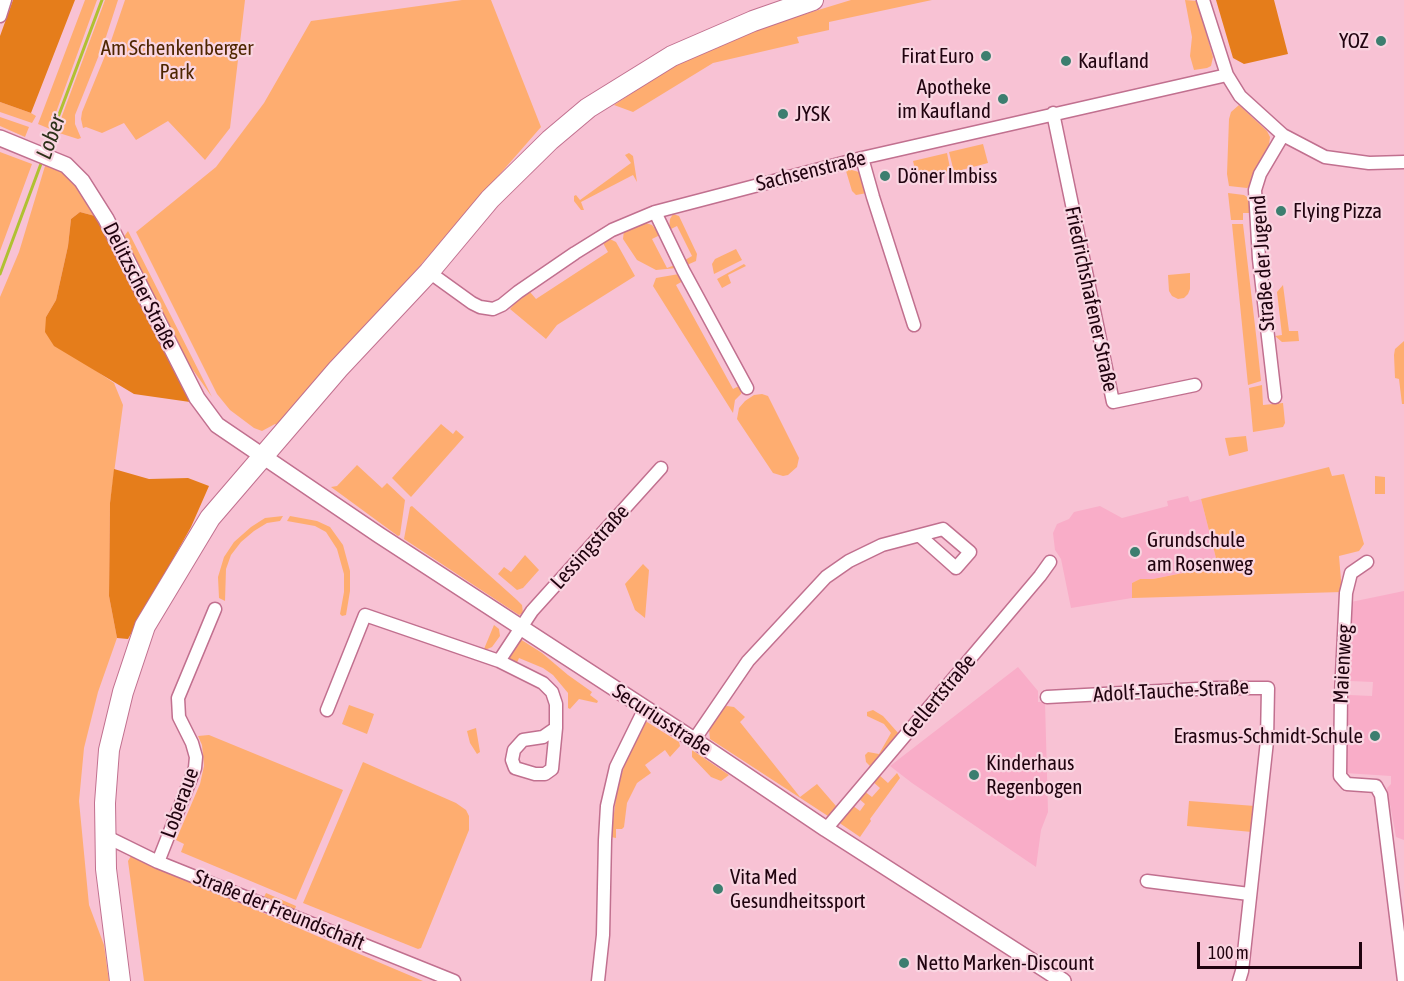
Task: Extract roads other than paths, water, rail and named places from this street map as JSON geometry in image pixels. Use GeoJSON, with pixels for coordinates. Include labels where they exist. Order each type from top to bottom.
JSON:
{"type":"FeatureCollection","features":[{"type":"Feature","properties":{"kind":"main road"},"geometry":{"type":"LineString","coordinates":[[120,981],[106,869],[105,803],[109,750],[123,692],[145,626],[210,518],[338,369],[429,272],[490,199],[550,140],[588,108],[672,56],[753,21],[813,0]]}},
{"type":"Feature","properties":{"kind":"street"},"geometry":{"type":"LineString","coordinates":[[1203,0],[1227,75],[1240,96],[1283,135],[1325,156],[1369,164],[1404,162]]}},
{"type":"Feature","properties":{"kind":"street","name":"Sachsenstraße"},"geometry":{"type":"LineString","coordinates":[[429,272],[472,303],[493,309],[612,230],[655,212],[862,158],[1227,75]]}},
{"type":"Feature","properties":{"kind":"street","name":"Friedrichshafener Straße"},"geometry":{"type":"LineString","coordinates":[[1053,113],[1113,402],[1195,385]]}},
{"type":"Feature","properties":{"kind":"street","name":"Straße der Jugend"},"geometry":{"type":"LineString","coordinates":[[1275,397],[1259,259],[1255,190],[1260,174],[1283,135]]}},
{"type":"Feature","properties":{"kind":"street","name":"Delitzscher Straße"},"geometry":{"type":"LineString","coordinates":[[0,138],[57,161],[73,171],[98,205],[197,398],[217,425],[262,457]]}},
{"type":"Feature","properties":{"kind":"street"},"geometry":{"type":"LineString","coordinates":[[862,158],[914,325]]}},
{"type":"Feature","properties":{"kind":"street"},"geometry":{"type":"LineString","coordinates":[[655,212],[683,270],[747,388]]}},
{"type":"Feature","properties":{"kind":"street","name":"Securiusstraße"},"geometry":{"type":"LineString","coordinates":[[262,457],[826,829],[1063,981]]}},
{"type":"Feature","properties":{"kind":"street","name":"Lessingstraße"},"geometry":{"type":"LineString","coordinates":[[498,662],[532,611],[661,468]]}},
{"type":"Feature","properties":{"kind":"street"},"geometry":{"type":"LineString","coordinates":[[694,740],[748,661],[826,577],[849,561],[882,545],[920,536]]}},
{"type":"Feature","properties":{"kind":"street","name":"Gellertstraße"},"geometry":{"type":"LineString","coordinates":[[826,829],[1050,562]]}},
{"type":"Feature","properties":{"kind":"street","name":"Maienweg"},"geometry":{"type":"LineString","coordinates":[[1367,562],[1351,573],[1346,593],[1340,776],[1347,784],[1376,786],[1381,795],[1404,981]]}},
{"type":"Feature","properties":{"kind":"street","name":"Loberaue"},"geometry":{"type":"LineString","coordinates":[[158,862],[195,768],[196,757],[179,717],[178,698],[215,609]]}},
{"type":"Feature","properties":{"kind":"street"},"geometry":{"type":"LineString","coordinates":[[327,710],[365,615],[498,662],[543,683],[552,692],[556,704],[556,728]]}},
{"type":"Feature","properties":{"kind":"street","name":"Adolf-Tauche-Straße"},"geometry":{"type":"LineString","coordinates":[[1047,697],[1218,688],[1268,688],[1267,741],[1242,971],[1239,981]]}},
{"type":"Feature","properties":{"kind":"street"},"geometry":{"type":"LineString","coordinates":[[598,981],[603,935],[604,840],[607,806],[616,767],[645,708]]}},
{"type":"Feature","properties":{"kind":"street","name":"Straße der Freundschaft"},"geometry":{"type":"LineString","coordinates":[[105,837],[158,862],[454,981]]}},
{"type":"Feature","properties":{"kind":"street"},"geometry":{"type":"LineString","coordinates":[[1147,881],[1249,894]]}},
{"type":"Feature","properties":{"kind":"waterway","name":"Lober"},"geometry":{"type":"LineString","coordinates":[[45,152],[102,0]]}},
{"type":"Feature","properties":{"kind":"waterway","name":"Lober"},"geometry":{"type":"LineString","coordinates":[[0,274],[42,161]]}},
{"type":"Feature","properties":{"kind":"place","name":"YOZ"},"geometry":{"type":"Point","coordinates":[1381,41]}},
{"type":"Feature","properties":{"kind":"place","name":"Firat Euro"},"geometry":{"type":"Point","coordinates":[986,56]}},
{"type":"Feature","properties":{"kind":"place","name":"Kaufland"},"geometry":{"type":"Point","coordinates":[1066,61]}},
{"type":"Feature","properties":{"kind":"place","name":"Apotheke im Kaufland"},"geometry":{"type":"Point","coordinates":[1003,99]}},
{"type":"Feature","properties":{"kind":"place","name":"JYSK"},"geometry":{"type":"Point","coordinates":[783,114]}},
{"type":"Feature","properties":{"kind":"place","name":"Döner Imbiss"},"geometry":{"type":"Point","coordinates":[885,176]}},
{"type":"Feature","properties":{"kind":"place","name":"Flying Pizza"},"geometry":{"type":"Point","coordinates":[1281,211]}},
{"type":"Feature","properties":{"kind":"place","name":"Grundschule am Rosenweg"},"geometry":{"type":"Point","coordinates":[1135,552]}},
{"type":"Feature","properties":{"kind":"place","name":"Erasmus-Schmidt-Schule"},"geometry":{"type":"Point","coordinates":[1375,736]}},
{"type":"Feature","properties":{"kind":"place","name":"Kinderhaus Regenbogen"},"geometry":{"type":"Point","coordinates":[974,775]}},
{"type":"Feature","properties":{"kind":"place","name":"Vita Med Gesundheitssport"},"geometry":{"type":"Point","coordinates":[718,889]}},
{"type":"Feature","properties":{"kind":"place","name":"Netto Marken-Discount"},"geometry":{"type":"Point","coordinates":[904,963]}},
{"type":"Feature","properties":{"kind":"park label","name":"Am Schenkenberger Park"},"geometry":{"type":"Point","coordinates":[177,60]}}]}
